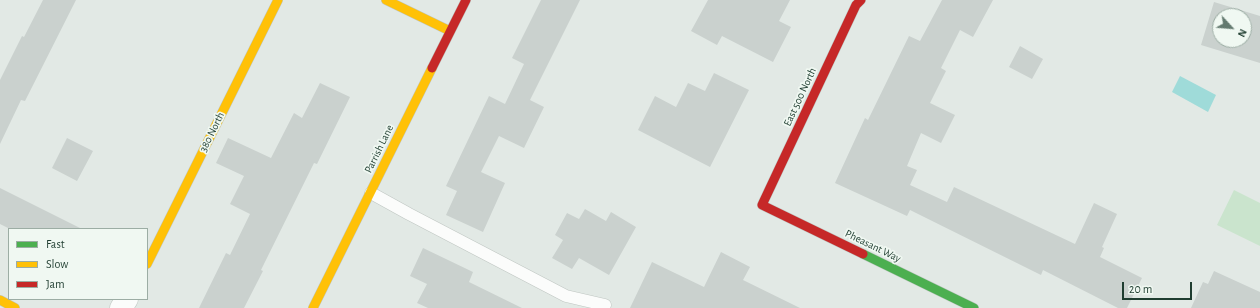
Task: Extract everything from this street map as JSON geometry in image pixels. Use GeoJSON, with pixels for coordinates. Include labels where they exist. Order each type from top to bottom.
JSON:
{"type":"FeatureCollection","features":[{"type":"Feature","properties":{"kind":"street","name":"380 North"},"geometry":{"type":"LineString","coordinates":[[148,262],[278,0]]}},
{"type":"Feature","properties":{"kind":"street"},"geometry":{"type":"LineString","coordinates":[[386,0],[450,31]]}},
{"type":"Feature","properties":{"kind":"street","name":"Parrish Lane"},"geometry":{"type":"LineString","coordinates":[[314,308],[466,0]]}},
{"type":"Feature","properties":{"kind":"street","name":"East 500 North"},"geometry":{"type":"LineString","coordinates":[[762,205],[856,6],[861,0]]}},
{"type":"Feature","properties":{"kind":"street","name":"Pheasant Way"},"geometry":{"type":"LineString","coordinates":[[762,205],[974,308]]}},
{"type":"Feature","properties":{"kind":"street"},"geometry":{"type":"LineString","coordinates":[[0,300],[15,308]]}},
{"type":"Feature","properties":{"kind":"lane"},"geometry":{"type":"LineString","coordinates":[[371,193],[566,296],[605,305]]}},
{"type":"Feature","properties":{"kind":"green space"},"geometry":{"type":"Polygon","coordinates":[[[1234,190],[1260,203],[1260,246],[1217,225],[1234,190]]]}},
{"type":"Feature","properties":{"kind":"water"},"geometry":{"type":"Polygon","coordinates":[[[1180,76],[1216,95],[1208,112],[1172,92],[1180,76]]]}},
{"type":"Feature","properties":{"kind":"building"},"geometry":{"type":"Polygon","coordinates":[[[43,0],[76,0],[25,101],[21,100],[0,144],[0,80],[22,36],[24,37],[43,0]]]}},
{"type":"Feature","properties":{"kind":"building"},"geometry":{"type":"Polygon","coordinates":[[[541,0],[580,0],[530,100],[544,107],[524,148],[499,136],[481,172],[505,183],[483,232],[446,215],[457,191],[446,186],[489,96],[505,104],[524,64],[512,58],[541,0]]]}},
{"type":"Feature","properties":{"kind":"building"},"geometry":{"type":"Polygon","coordinates":[[[708,0],[790,0],[779,21],[791,27],[773,62],[722,36],[717,45],[691,31],[708,0]]]}},
{"type":"Feature","properties":{"kind":"building"},"geometry":{"type":"Polygon","coordinates":[[[942,0],[993,0],[973,37],[960,30],[941,68],[946,71],[930,103],[955,115],[941,143],[921,133],[907,166],[917,170],[910,185],[947,202],[954,187],[1075,244],[1094,203],[1117,214],[1102,247],[1104,248],[1100,257],[1142,278],[1127,308],[1118,308],[1043,270],[1041,275],[910,210],[907,216],[835,183],[865,118],[868,120],[909,36],[920,41],[942,0]]]}},
{"type":"Feature","properties":{"kind":"building"},"geometry":{"type":"Polygon","coordinates":[[[1214,2],[1234,8],[1212,8],[1214,2]]]}},
{"type":"Feature","properties":{"kind":"building"},"geometry":{"type":"Polygon","coordinates":[[[1212,9],[1212,48],[1252,48],[1252,14],[1260,16],[1260,63],[1201,45],[1212,9]]]}},
{"type":"Feature","properties":{"kind":"building"},"geometry":{"type":"Polygon","coordinates":[[[1020,46],[1043,59],[1032,79],[1009,67],[1020,46]]]}},
{"type":"Feature","properties":{"kind":"building"},"geometry":{"type":"Polygon","coordinates":[[[714,73],[749,90],[710,167],[638,130],[655,96],[676,107],[688,83],[705,91],[714,73]]]}},
{"type":"Feature","properties":{"kind":"building"},"geometry":{"type":"Polygon","coordinates":[[[320,83],[350,97],[317,164],[314,163],[261,270],[263,271],[244,308],[199,308],[226,253],[230,255],[250,214],[230,204],[244,176],[216,163],[228,138],[271,158],[294,113],[302,118],[320,83]]]}},
{"type":"Feature","properties":{"kind":"building"},"geometry":{"type":"Polygon","coordinates":[[[67,138],[93,151],[77,181],[52,168],[67,138]]]}},
{"type":"Feature","properties":{"kind":"building"},"geometry":{"type":"Polygon","coordinates":[[[0,188],[80,228],[8,228],[0,224],[0,188]]]}},
{"type":"Feature","properties":{"kind":"building"},"geometry":{"type":"Polygon","coordinates":[[[585,209],[606,221],[611,212],[636,227],[609,275],[579,258],[572,269],[552,258],[563,240],[555,235],[567,213],[579,219],[585,209]]]}},
{"type":"Feature","properties":{"kind":"building"},"geometry":{"type":"Polygon","coordinates":[[[423,248],[473,272],[469,282],[522,308],[428,308],[417,303],[427,284],[410,276],[423,248]]]}},
{"type":"Feature","properties":{"kind":"building"},"geometry":{"type":"Polygon","coordinates":[[[721,252],[750,267],[743,280],[800,308],[630,308],[652,262],[704,287],[721,252]]]}},
{"type":"Feature","properties":{"kind":"building"},"geometry":{"type":"Polygon","coordinates":[[[1214,271],[1260,292],[1260,308],[1191,308],[1203,282],[1208,284],[1214,271]]]}},
{"type":"Feature","properties":{"kind":"traffic: fast"},"geometry":{"type":"LineString","coordinates":[[863,254],[974,308]]}},
{"type":"Feature","properties":{"kind":"traffic: slow"},"geometry":{"type":"LineString","coordinates":[[148,262],[278,0]]}},
{"type":"Feature","properties":{"kind":"traffic: slow"},"geometry":{"type":"LineString","coordinates":[[386,0],[450,31]]}},
{"type":"Feature","properties":{"kind":"traffic: slow"},"geometry":{"type":"LineString","coordinates":[[313,308],[432,68]]}},
{"type":"Feature","properties":{"kind":"traffic: slow"},"geometry":{"type":"LineString","coordinates":[[0,300],[15,308]]}},
{"type":"Feature","properties":{"kind":"traffic: jam"},"geometry":{"type":"LineString","coordinates":[[432,68],[466,0]]}},
{"type":"Feature","properties":{"kind":"traffic: jam"},"geometry":{"type":"LineString","coordinates":[[861,0],[856,5],[762,205],[863,254]]}}]}
